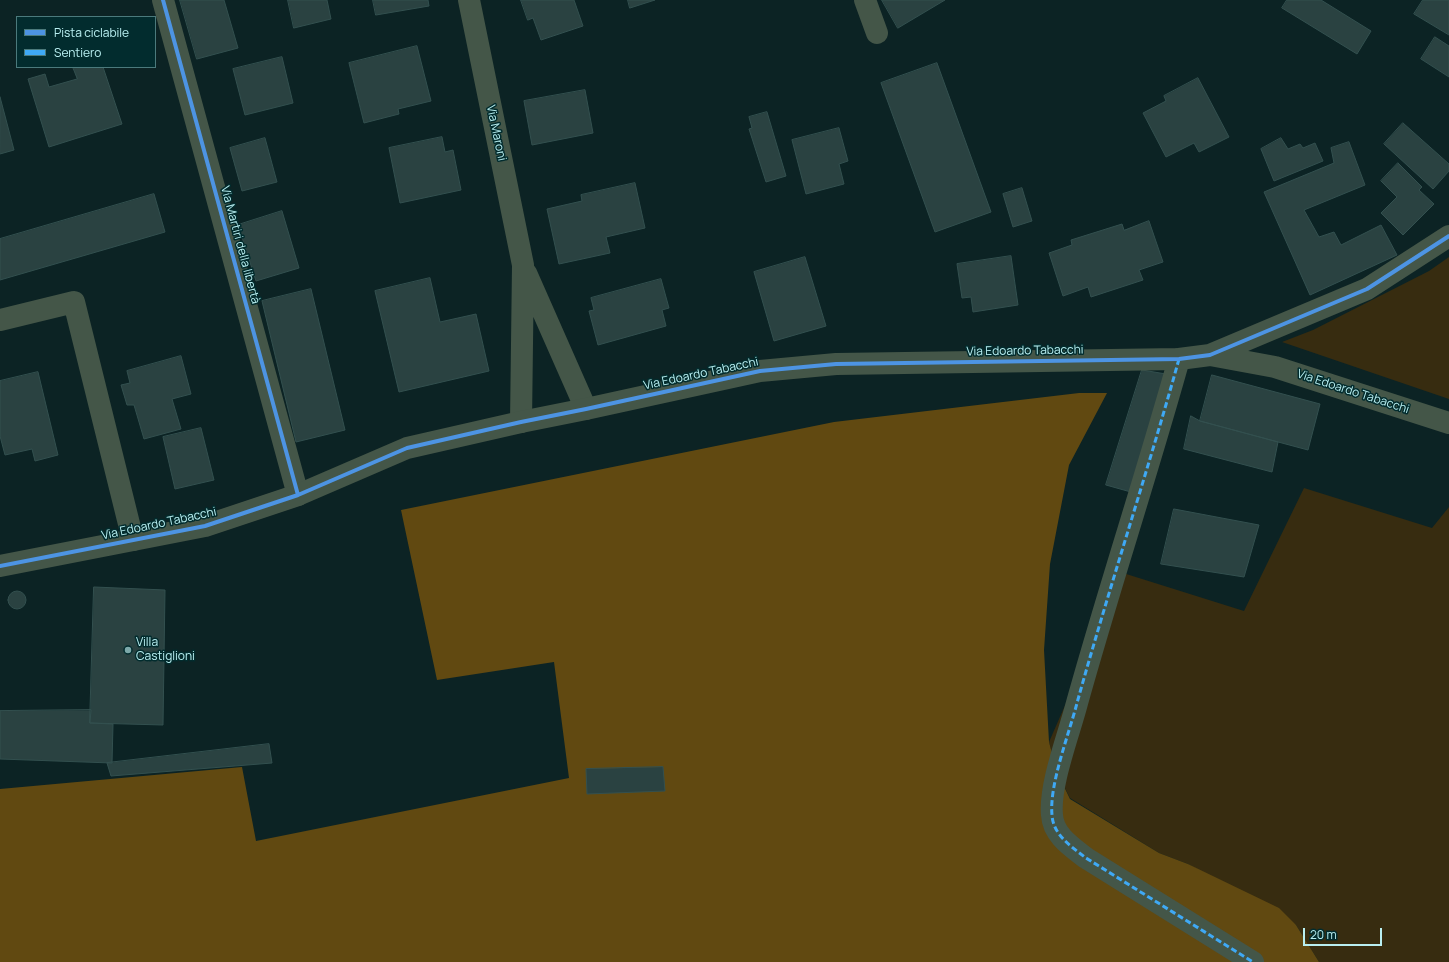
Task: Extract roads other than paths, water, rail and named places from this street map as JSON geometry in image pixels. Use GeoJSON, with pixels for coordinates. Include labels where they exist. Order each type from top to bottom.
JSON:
{"type":"FeatureCollection","features":[{"type":"Feature","properties":{"kind":"street","name":"Via Martiri della libertà"},"geometry":{"type":"LineString","coordinates":[[163,0],[298,495]]}},
{"type":"Feature","properties":{"kind":"street","name":"Via Maroni"},"geometry":{"type":"LineString","coordinates":[[468,0],[523,266],[586,409]]}},
{"type":"Feature","properties":{"kind":"street"},"geometry":{"type":"LineString","coordinates":[[865,0],[877,32]]}},
{"type":"Feature","properties":{"kind":"street","name":"Via Edoardo Tabacchi"},"geometry":{"type":"LineString","coordinates":[[0,566],[205,526],[298,495],[407,448],[760,371],[828,365],[1179,359],[1210,355],[1367,289],[1449,236]]}},
{"type":"Feature","properties":{"kind":"street","name":"Via Maroni"},"geometry":{"type":"LineString","coordinates":[[521,422],[523,266]]}},
{"type":"Feature","properties":{"kind":"street"},"geometry":{"type":"LineString","coordinates":[[0,320],[74,302],[133,540]]}},
{"type":"Feature","properties":{"kind":"street","name":"Via Edoardo Tabacchi"},"geometry":{"type":"LineString","coordinates":[[1210,355],[1275,367],[1449,423]]}},
{"type":"Feature","properties":{"kind":"street"},"geometry":{"type":"LineString","coordinates":[[1179,359],[1051,797],[1052,817],[1057,831],[1066,843],[1086,858],[1252,962]]}},
{"type":"Feature","properties":{"kind":"place","name":"Villa Castiglioni"},"geometry":{"type":"Point","coordinates":[128,650]}}]}
